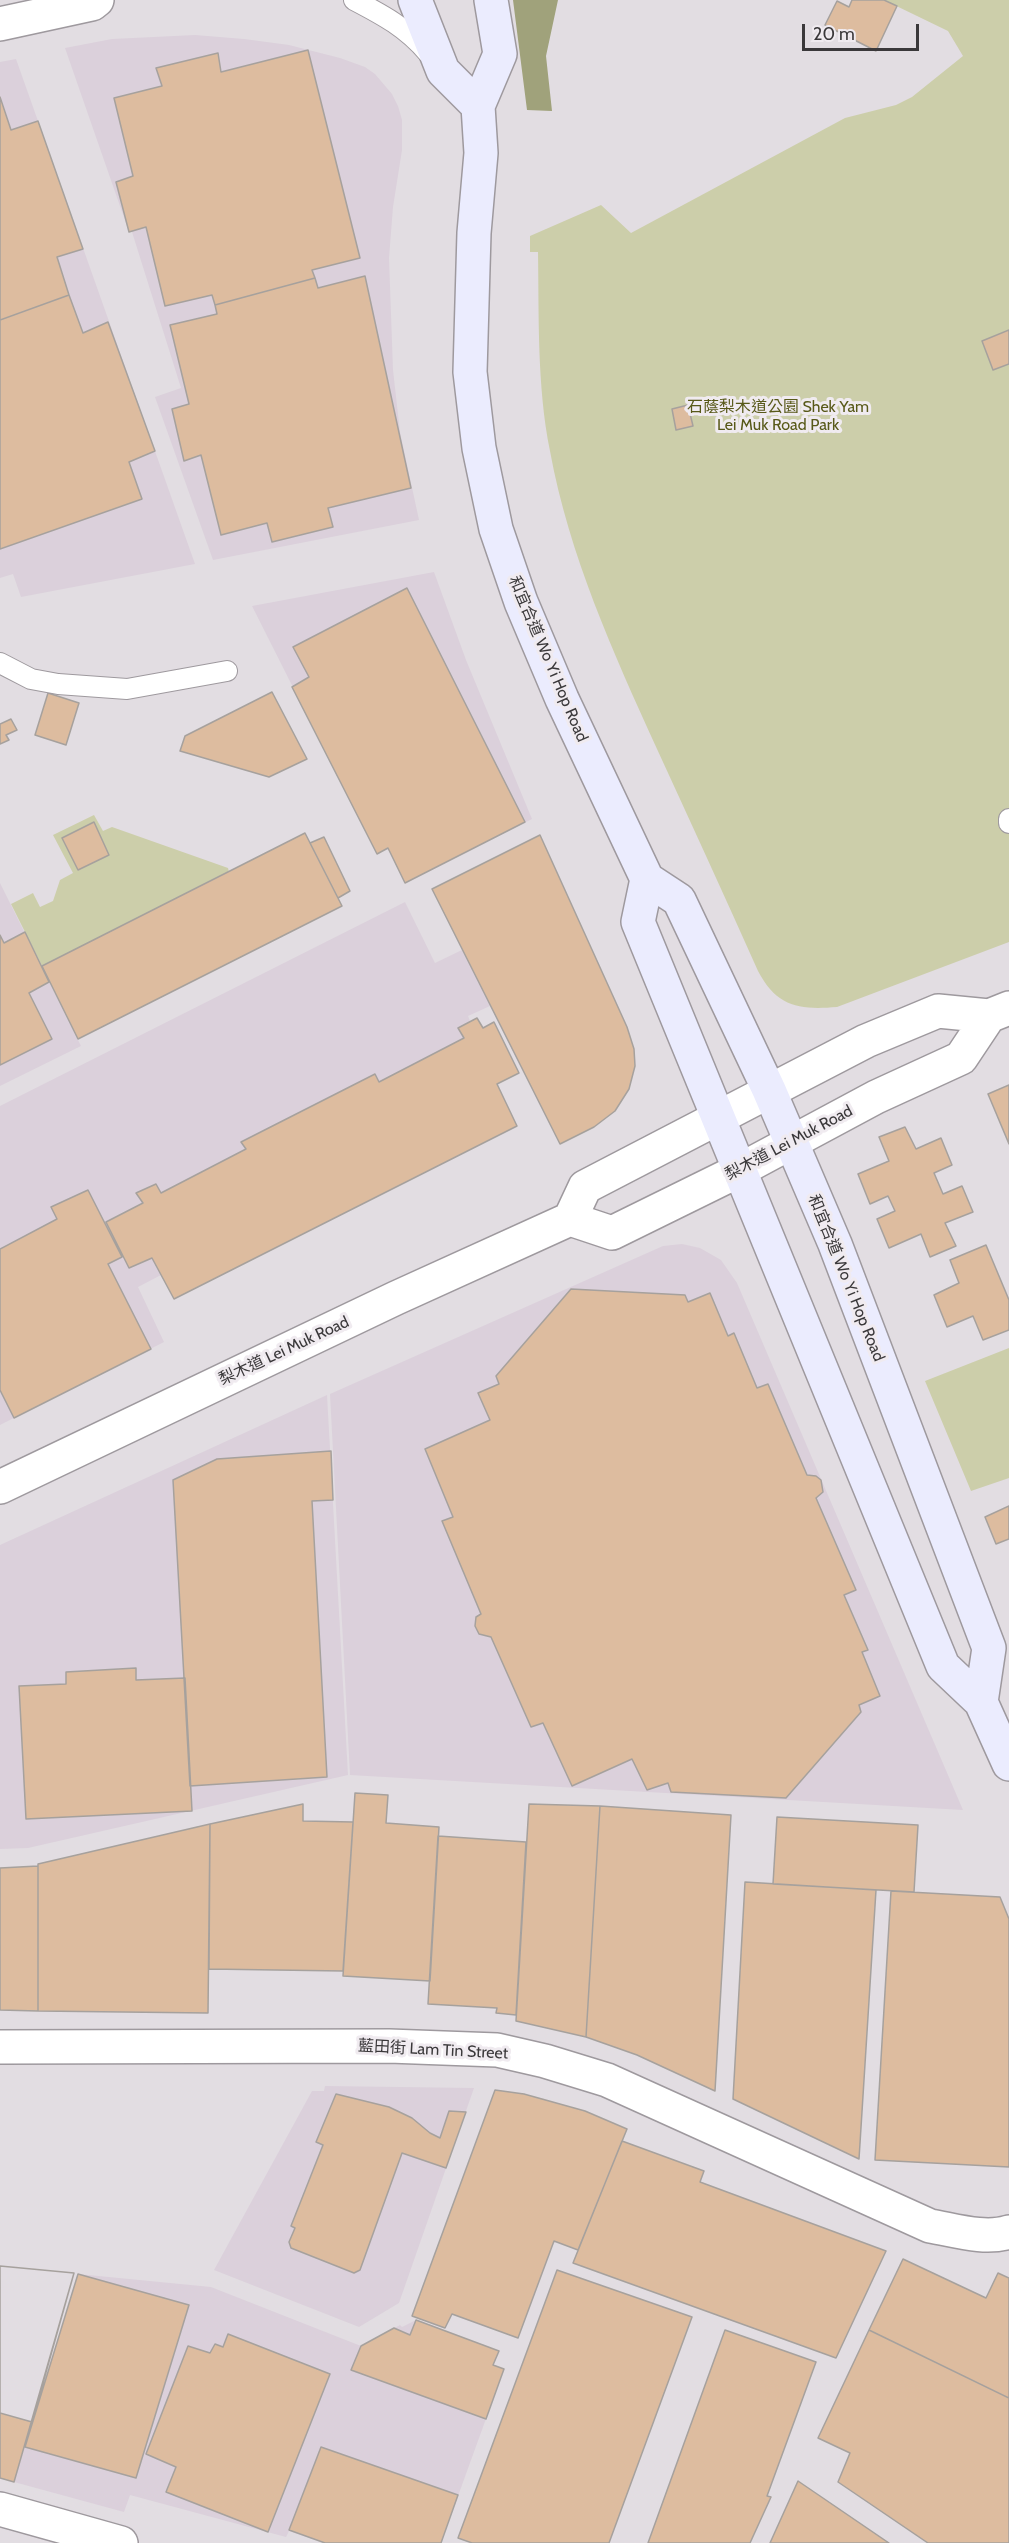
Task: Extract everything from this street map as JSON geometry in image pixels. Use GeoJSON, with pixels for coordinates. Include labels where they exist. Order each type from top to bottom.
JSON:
{"type":"FeatureCollection","features":[{"type":"Feature","properties":{"kind":"main road"},"geometry":{"type":"LineString","coordinates":[[415,0],[443,71],[477,106]]}},
{"type":"Feature","properties":{"kind":"main road","name":"和宜合道 Wo Yi Hop Road"},"geometry":{"type":"LineString","coordinates":[[491,0],[500,54],[477,106],[481,153],[474,233],[470,372],[479,448],[496,529],[520,602],[562,699],[647,879],[679,900],[769,1090],[835,1244],[989,1648],[981,1702]]}},
{"type":"Feature","properties":{"kind":"main road"},"geometry":{"type":"LineString","coordinates":[[647,879],[638,922],[738,1171],[943,1665],[981,1702],[1009,1764]]}},
{"type":"Feature","properties":{"kind":"street"},"geometry":{"type":"LineString","coordinates":[[0,24],[92,4],[97,0]]}},
{"type":"Feature","properties":{"kind":"street","name":"梨木道 Lei Muk Road"},"geometry":{"type":"LineString","coordinates":[[0,1487],[396,1298],[570,1219],[585,1187],[866,1041],[938,1011],[999,1012]]}},
{"type":"Feature","properties":{"kind":"street","name":"梨木道 Lei Muk Road"},"geometry":{"type":"LineString","coordinates":[[570,1219],[612,1233],[738,1171],[876,1097],[962,1058],[999,1012]]}},
{"type":"Feature","properties":{"kind":"street","name":"藍田街 Lam Tin Street"},"geometry":{"type":"LineString","coordinates":[[0,2047],[389,2046],[497,2050],[545,2061],[607,2080],[930,2226],[968,2233],[1002,2235],[1009,2232]]}},
{"type":"Feature","properties":{"kind":"street"},"geometry":{"type":"LineString","coordinates":[[0,2509],[121,2543]]}},
{"type":"Feature","properties":{"kind":"lane"},"geometry":{"type":"LineString","coordinates":[[354,0],[392,19],[416,39],[443,71]]}},
{"type":"Feature","properties":{"kind":"lane"},"geometry":{"type":"LineString","coordinates":[[0,663],[31,679],[58,684],[128,689],[227,671]]}},
{"type":"Feature","properties":{"kind":"shaded area"},"geometry":{"type":"Polygon","coordinates":[[[195,35],[289,45],[340,58],[365,67],[375,74],[392,94],[398,106],[402,120],[402,150],[393,207],[389,258],[393,370],[400,432],[419,520],[213,560],[155,397],[181,388],[132,232],[129,232],[65,48],[112,39],[195,35]]]}},
{"type":"Feature","properties":{"kind":"shaded area"},"geometry":{"type":"Polygon","coordinates":[[[16,59],[195,564],[21,597],[13,574],[0,578],[0,62],[16,59]]]}},
{"type":"Feature","properties":{"kind":"shaded area"},"geometry":{"type":"Polygon","coordinates":[[[434,572],[466,660],[532,819],[405,883],[388,849],[377,854],[252,606],[434,572]]]}},
{"type":"Feature","properties":{"kind":"shaded area"},"geometry":{"type":"Polygon","coordinates":[[[540,835],[635,1066],[629,1089],[615,1111],[594,1127],[560,1144],[490,1006],[468,1016],[470,1021],[477,1018],[483,1028],[494,1022],[519,1073],[497,1084],[517,1126],[174,1299],[161,1275],[138,1287],[164,1342],[0,1425],[0,1106],[405,902],[435,963],[462,950],[432,889],[540,835]]]}},
{"type":"Feature","properties":{"kind":"shaded area"},"geometry":{"type":"Polygon","coordinates":[[[0,883],[81,1046],[0,1086],[0,883]]]}},
{"type":"Feature","properties":{"kind":"shaded area"},"geometry":{"type":"Polygon","coordinates":[[[682,1244],[700,1248],[721,1260],[737,1283],[963,1810],[350,1775],[330,1394],[663,1246],[682,1244]]]}},
{"type":"Feature","properties":{"kind":"shaded area"},"geometry":{"type":"Polygon","coordinates":[[[327,1395],[348,1775],[28,1848],[0,1849],[0,1545],[327,1395]]]}},
{"type":"Feature","properties":{"kind":"shaded area"},"geometry":{"type":"Polygon","coordinates":[[[325,2086],[474,2088],[399,2303],[359,2327],[214,2270],[312,2091],[324,2091],[325,2086]]]}},
{"type":"Feature","properties":{"kind":"shaded area"},"geometry":{"type":"Polygon","coordinates":[[[78,2274],[211,2287],[361,2346],[400,2325],[402,2327],[416,2320],[499,2351],[493,2365],[504,2369],[441,2543],[325,2543],[289,2531],[286,2537],[130,2495],[124,2512],[14,2482],[78,2274]]]}},
{"type":"Feature","properties":{"kind":"green space"},"geometry":{"type":"Polygon","coordinates":[[[513,0],[558,0],[546,56],[552,111],[527,110],[513,0]]]}},
{"type":"Feature","properties":{"kind":"green space","name":"石蔭梨木道公園 Shek Yam Lei Muk Road Park"},"geometry":{"type":"Polygon","coordinates":[[[884,0],[1009,0],[1009,942],[837,1007],[811,1008],[790,1004],[781,999],[765,983],[758,971],[641,713],[594,603],[558,490],[550,451],[541,377],[538,252],[530,252],[530,236],[601,205],[631,233],[845,118],[896,105],[912,97],[963,56],[948,31],[884,0]]]}},
{"type":"Feature","properties":{"kind":"green space"},"geometry":{"type":"Polygon","coordinates":[[[94,815],[103,831],[112,827],[228,868],[229,872],[42,966],[11,904],[33,893],[40,907],[53,901],[60,880],[73,873],[53,835],[94,815]]]}},
{"type":"Feature","properties":{"kind":"green space"},"geometry":{"type":"Polygon","coordinates":[[[1009,1348],[1009,1478],[971,1491],[925,1381],[1009,1348]]]}},
{"type":"Feature","properties":{"kind":"building"},"geometry":{"type":"Polygon","coordinates":[[[852,0],[884,0],[897,6],[876,51],[825,25],[837,1],[849,7],[852,0]]]}},
{"type":"Feature","properties":{"kind":"building"},"geometry":{"type":"Polygon","coordinates":[[[308,50],[360,258],[312,270],[315,278],[215,305],[212,295],[165,306],[146,227],[129,232],[116,182],[133,176],[114,98],[162,86],[156,68],[218,53],[221,72],[308,50]]]}},
{"type":"Feature","properties":{"kind":"building"},"geometry":{"type":"Polygon","coordinates":[[[0,97],[11,130],[38,121],[83,249],[57,257],[69,295],[0,320],[0,97]]]}},
{"type":"Feature","properties":{"kind":"building"},"geometry":{"type":"Polygon","coordinates":[[[365,276],[411,488],[328,508],[333,527],[272,542],[267,523],[221,535],[201,455],[184,461],[172,409],[189,404],[170,325],[217,314],[215,305],[315,278],[318,288],[365,276]]]}},
{"type":"Feature","properties":{"kind":"building"},"geometry":{"type":"Polygon","coordinates":[[[69,295],[83,333],[108,322],[155,451],[129,462],[142,499],[0,549],[0,320],[69,295]]]}},
{"type":"Feature","properties":{"kind":"building"},"geometry":{"type":"Polygon","coordinates":[[[1009,330],[1009,364],[993,370],[982,341],[1009,330]]]}},
{"type":"Feature","properties":{"kind":"building"},"geometry":{"type":"Polygon","coordinates":[[[688,405],[693,426],[676,430],[672,409],[688,405]]]}},
{"type":"Feature","properties":{"kind":"building"},"geometry":{"type":"Polygon","coordinates":[[[407,588],[525,822],[405,883],[388,848],[377,854],[292,687],[309,677],[293,647],[407,588]]]}},
{"type":"Feature","properties":{"kind":"building"},"geometry":{"type":"Polygon","coordinates":[[[272,692],[307,759],[269,777],[180,751],[185,736],[272,692]]]}},
{"type":"Feature","properties":{"kind":"building"},"geometry":{"type":"Polygon","coordinates":[[[48,693],[79,703],[66,745],[35,735],[48,693]]]}},
{"type":"Feature","properties":{"kind":"building"},"geometry":{"type":"Polygon","coordinates":[[[11,719],[17,730],[6,735],[9,740],[0,744],[0,724],[11,719]]]}},
{"type":"Feature","properties":{"kind":"building"},"geometry":{"type":"Polygon","coordinates":[[[94,822],[109,855],[78,870],[62,838],[94,822]]]}},
{"type":"Feature","properties":{"kind":"building"},"geometry":{"type":"Polygon","coordinates":[[[305,833],[342,906],[78,1039],[42,966],[305,833]]]}},
{"type":"Feature","properties":{"kind":"building"},"geometry":{"type":"Polygon","coordinates":[[[540,835],[627,1027],[634,1049],[635,1066],[629,1089],[615,1111],[594,1127],[560,1144],[432,889],[540,835]]]}},
{"type":"Feature","properties":{"kind":"building"},"geometry":{"type":"Polygon","coordinates":[[[324,837],[350,891],[338,898],[310,843],[324,837]]]}},
{"type":"Feature","properties":{"kind":"building"},"geometry":{"type":"Polygon","coordinates":[[[25,932],[49,982],[29,993],[52,1039],[0,1065],[0,935],[4,943],[25,932]]]}},
{"type":"Feature","properties":{"kind":"building"},"geometry":{"type":"Polygon","coordinates":[[[477,1018],[483,1028],[494,1022],[519,1073],[497,1084],[517,1126],[174,1299],[152,1258],[129,1268],[106,1222],[143,1203],[136,1193],[156,1184],[161,1193],[246,1149],[241,1142],[375,1074],[379,1082],[464,1038],[458,1028],[477,1018]]]}},
{"type":"Feature","properties":{"kind":"building"},"geometry":{"type":"Polygon","coordinates":[[[1009,1085],[1009,1144],[988,1094],[1009,1085]]]}},
{"type":"Feature","properties":{"kind":"building"},"geometry":{"type":"Polygon","coordinates":[[[905,1127],[916,1149],[941,1138],[952,1165],[934,1173],[943,1194],[962,1186],[973,1212],[945,1223],[956,1246],[930,1257],[921,1234],[889,1248],[877,1219],[895,1211],[888,1196],[870,1204],[858,1174],[889,1161],[879,1137],[905,1127]]]}},
{"type":"Feature","properties":{"kind":"building"},"geometry":{"type":"Polygon","coordinates":[[[88,1190],[122,1257],[108,1264],[151,1349],[14,1418],[0,1390],[0,1249],[57,1219],[51,1207],[88,1190]]]}},
{"type":"Feature","properties":{"kind":"building"},"geometry":{"type":"Polygon","coordinates":[[[986,1245],[1009,1300],[1009,1330],[983,1340],[973,1316],[947,1327],[934,1295],[959,1283],[950,1260],[986,1245]]]}},
{"type":"Feature","properties":{"kind":"building"},"geometry":{"type":"Polygon","coordinates":[[[571,1289],[685,1295],[688,1302],[710,1293],[728,1336],[734,1333],[757,1388],[768,1384],[807,1475],[816,1476],[821,1480],[823,1492],[816,1498],[856,1590],[844,1595],[868,1650],[862,1652],[880,1696],[859,1705],[861,1712],[786,1798],[671,1792],[668,1783],[647,1790],[632,1759],[572,1786],[543,1723],[531,1727],[491,1637],[479,1634],[475,1626],[476,1617],[481,1614],[442,1521],[453,1517],[425,1449],[490,1420],[478,1393],[499,1384],[496,1376],[571,1289]]]}},
{"type":"Feature","properties":{"kind":"building"},"geometry":{"type":"Polygon","coordinates":[[[331,1451],[333,1500],[312,1501],[327,1777],[190,1786],[173,1480],[217,1459],[331,1451]]]}},
{"type":"Feature","properties":{"kind":"building"},"geometry":{"type":"Polygon","coordinates":[[[1009,1506],[1009,1539],[996,1544],[985,1517],[1009,1506]]]}},
{"type":"Feature","properties":{"kind":"building"},"geometry":{"type":"Polygon","coordinates":[[[136,1668],[136,1680],[185,1678],[192,1811],[26,1819],[19,1686],[66,1684],[66,1672],[136,1668]]]}},
{"type":"Feature","properties":{"kind":"building"},"geometry":{"type":"Polygon","coordinates":[[[355,1793],[388,1795],[386,1823],[439,1827],[430,1981],[343,1976],[355,1793]]]}},
{"type":"Feature","properties":{"kind":"building"},"geometry":{"type":"Polygon","coordinates":[[[303,1804],[303,1821],[353,1822],[343,1971],[209,1969],[210,1824],[303,1804]]]}},
{"type":"Feature","properties":{"kind":"building"},"geometry":{"type":"Polygon","coordinates":[[[529,1804],[600,1806],[586,2037],[516,2021],[529,1804]]]}},
{"type":"Feature","properties":{"kind":"building"},"geometry":{"type":"Polygon","coordinates":[[[600,1806],[731,1815],[715,2091],[637,2055],[586,2037],[600,1806]]]}},
{"type":"Feature","properties":{"kind":"building"},"geometry":{"type":"Polygon","coordinates":[[[777,1817],[918,1825],[914,1892],[773,1884],[777,1817]]]}},
{"type":"Feature","properties":{"kind":"building"},"geometry":{"type":"Polygon","coordinates":[[[210,1824],[208,2013],[38,2011],[38,1864],[210,1824]]]}},
{"type":"Feature","properties":{"kind":"building"},"geometry":{"type":"Polygon","coordinates":[[[438,1836],[526,1842],[516,2015],[496,2013],[497,2008],[428,2004],[438,1836]]]}},
{"type":"Feature","properties":{"kind":"building"},"geometry":{"type":"Polygon","coordinates":[[[38,1866],[38,2011],[0,2010],[0,1868],[38,1866]]]}},
{"type":"Feature","properties":{"kind":"building"},"geometry":{"type":"Polygon","coordinates":[[[745,1882],[876,1890],[859,2159],[733,2099],[745,1882]]]}},
{"type":"Feature","properties":{"kind":"building"},"geometry":{"type":"Polygon","coordinates":[[[891,1891],[1000,1897],[1009,1919],[1009,2167],[875,2160],[891,1891]]]}},
{"type":"Feature","properties":{"kind":"building"},"geometry":{"type":"Polygon","coordinates":[[[495,2090],[524,2094],[585,2111],[627,2129],[578,2250],[554,2241],[518,2338],[452,2314],[445,2328],[412,2316],[495,2090]]]}},
{"type":"Feature","properties":{"kind":"building"},"geometry":{"type":"Polygon","coordinates":[[[336,2094],[389,2107],[412,2118],[440,2138],[449,2111],[466,2112],[446,2168],[402,2153],[360,2270],[354,2273],[291,2248],[289,2242],[295,2228],[291,2226],[323,2145],[316,2142],[336,2094]]]}},
{"type":"Feature","properties":{"kind":"building"},"geometry":{"type":"Polygon","coordinates":[[[622,2141],[704,2171],[700,2182],[886,2251],[836,2358],[573,2263],[622,2141]]]}},
{"type":"Feature","properties":{"kind":"building"},"geometry":{"type":"Polygon","coordinates":[[[903,2259],[986,2298],[998,2273],[1009,2278],[1009,2398],[869,2330],[903,2259]]]}},
{"type":"Feature","properties":{"kind":"building"},"geometry":{"type":"Polygon","coordinates":[[[0,2266],[74,2273],[32,2422],[0,2413],[0,2266]]]}},
{"type":"Feature","properties":{"kind":"building"},"geometry":{"type":"Polygon","coordinates":[[[0,2266],[74,2273],[14,2482],[0,2478],[0,2266]]]}},
{"type":"Feature","properties":{"kind":"building"},"geometry":{"type":"Polygon","coordinates":[[[557,2270],[692,2317],[609,2543],[472,2543],[458,2538],[557,2270]]]}},
{"type":"Feature","properties":{"kind":"building"},"geometry":{"type":"Polygon","coordinates":[[[78,2274],[189,2305],[136,2478],[25,2447],[78,2274]]]}},
{"type":"Feature","properties":{"kind":"building"},"geometry":{"type":"Polygon","coordinates":[[[416,2320],[499,2351],[493,2365],[504,2369],[486,2419],[351,2370],[361,2346],[394,2328],[410,2335],[416,2320]]]}},
{"type":"Feature","properties":{"kind":"building"},"geometry":{"type":"Polygon","coordinates":[[[725,2330],[816,2362],[767,2496],[771,2497],[750,2543],[648,2543],[725,2330]]]}},
{"type":"Feature","properties":{"kind":"building"},"geometry":{"type":"Polygon","coordinates":[[[869,2330],[1009,2398],[1009,2543],[928,2543],[838,2482],[850,2453],[818,2438],[869,2330]]]}},
{"type":"Feature","properties":{"kind":"building"},"geometry":{"type":"Polygon","coordinates":[[[228,2334],[330,2374],[268,2532],[166,2492],[176,2467],[146,2454],[188,2346],[210,2353],[215,2344],[223,2347],[228,2334]]]}},
{"type":"Feature","properties":{"kind":"building"},"geometry":{"type":"Polygon","coordinates":[[[321,2447],[458,2495],[441,2543],[325,2543],[289,2530],[321,2447]]]}},
{"type":"Feature","properties":{"kind":"building"},"geometry":{"type":"Polygon","coordinates":[[[798,2481],[889,2543],[770,2543],[798,2481]]]}}]}
